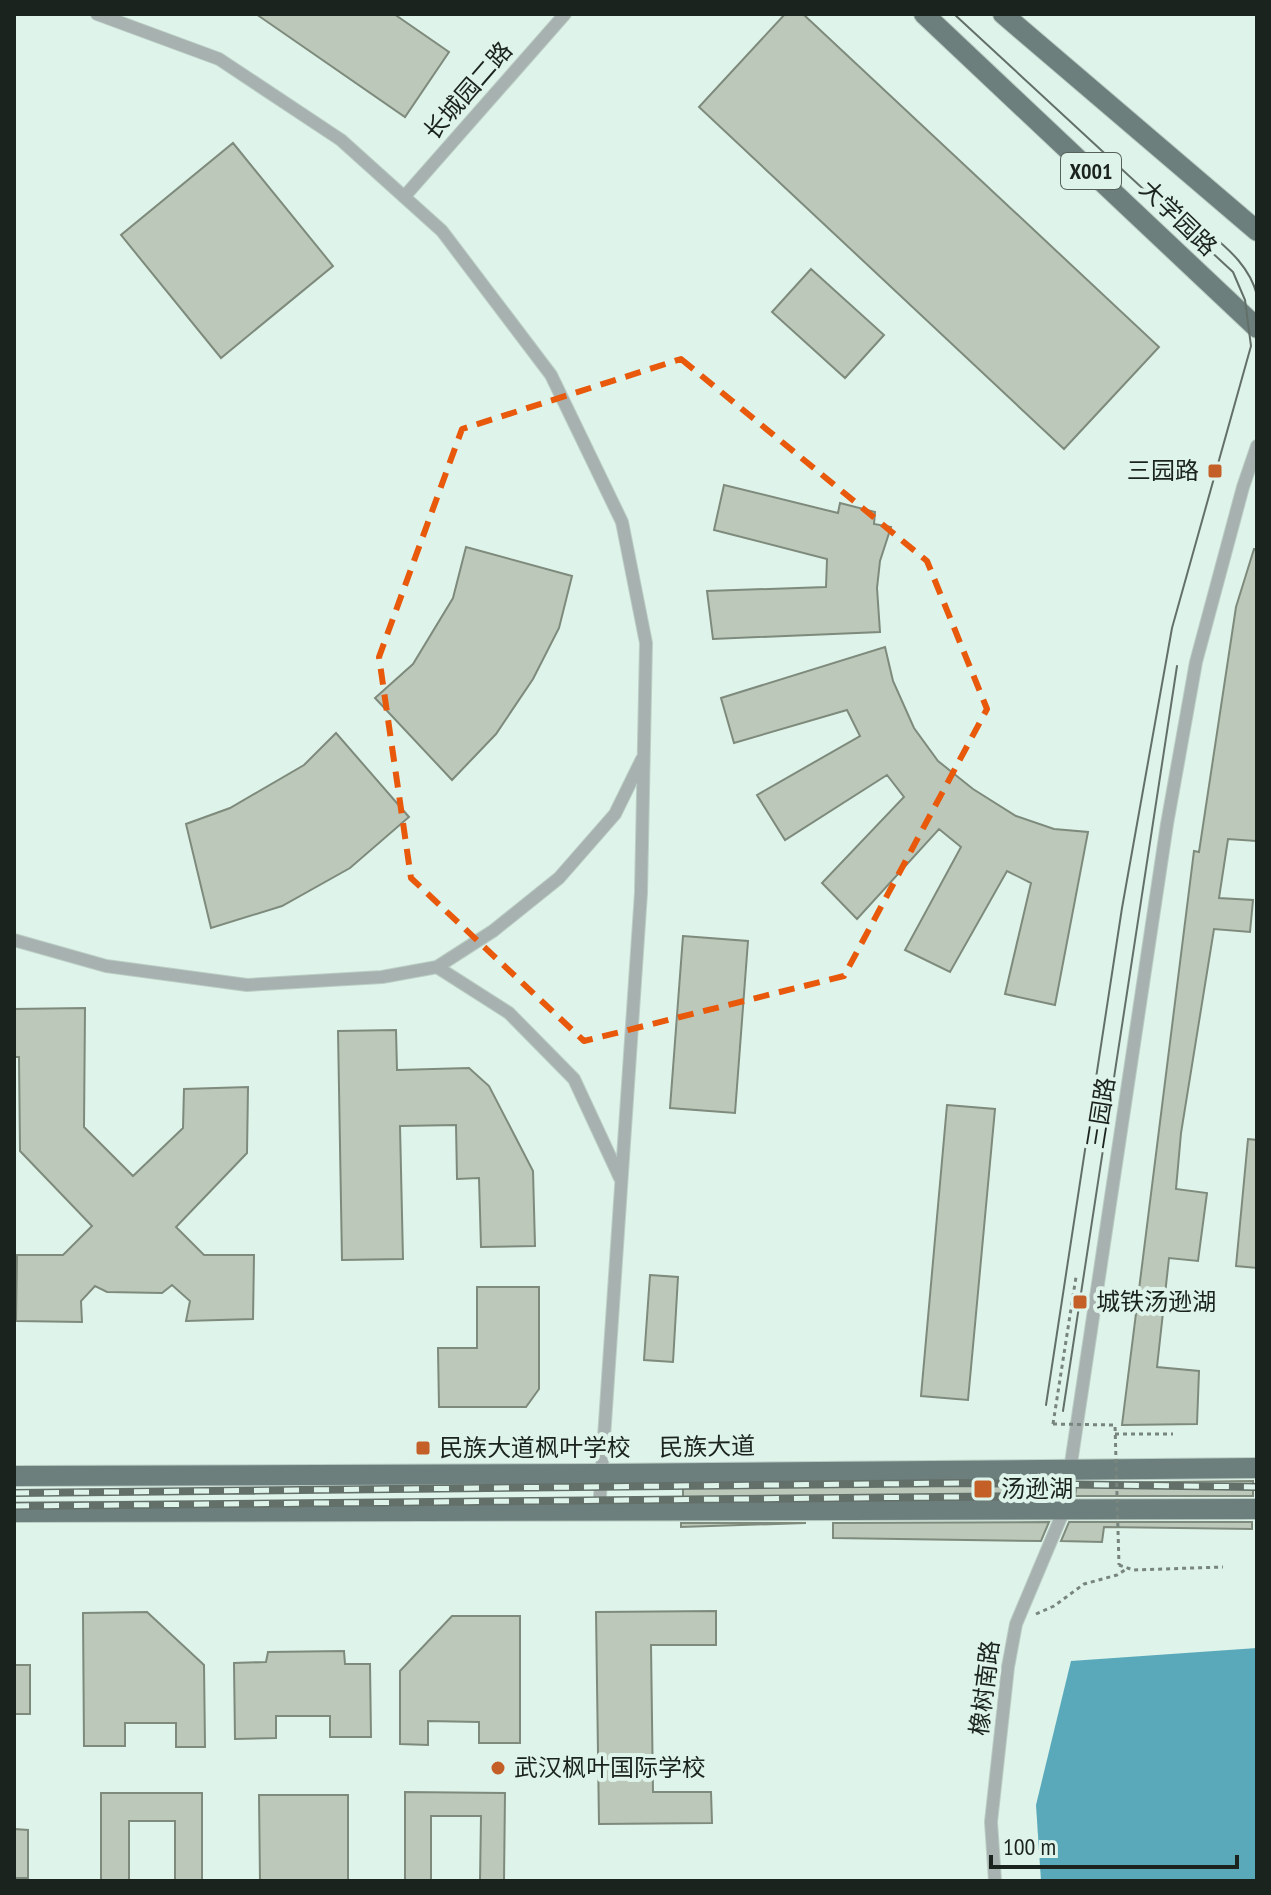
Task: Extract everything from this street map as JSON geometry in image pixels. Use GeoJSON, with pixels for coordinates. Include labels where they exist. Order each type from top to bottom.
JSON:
{"type":"FeatureCollection","features":[{"type":"Feature","properties":{"kind":"main road","name":"大学园路"},"geometry":{"type":"LineString","coordinates":[[924,14],[1257,328]]}},
{"type":"Feature","properties":{"kind":"main road","name":"大学园路"},"geometry":{"type":"LineString","coordinates":[[1003,14],[1257,231]]}},
{"type":"Feature","properties":{"kind":"main road","name":"民族大道"},"geometry":{"type":"LineString","coordinates":[[14,1476],[1257,1468]]}},
{"type":"Feature","properties":{"kind":"main road"},"geometry":{"type":"LineString","coordinates":[[14,1512],[1257,1509]]}},
{"type":"Feature","properties":{"kind":"street"},"geometry":{"type":"LineString","coordinates":[[97,14],[219,59],[341,140],[442,231],[551,375],[622,522],[646,643],[641,893],[599,1511]]}},
{"type":"Feature","properties":{"kind":"street","name":"长城园二路"},"geometry":{"type":"LineString","coordinates":[[404,197],[565,14]]}},
{"type":"Feature","properties":{"kind":"street","name":"三园路"},"geometry":{"type":"LineString","coordinates":[[1064,1510],[1167,824],[1196,662],[1257,446]]}},
{"type":"Feature","properties":{"kind":"street"},"geometry":{"type":"LineString","coordinates":[[14,940],[106,966],[247,985],[382,977],[437,967],[493,931],[559,878],[615,814],[644,755]]}},
{"type":"Feature","properties":{"kind":"street"},"geometry":{"type":"LineString","coordinates":[[437,967],[509,1013],[574,1079],[622,1181]]}},
{"type":"Feature","properties":{"kind":"street","name":"橡树南路"},"geometry":{"type":"LineString","coordinates":[[995,1881],[991,1822],[1008,1667],[1016,1624],[1064,1510]]}},
{"type":"Feature","properties":{"kind":"path"},"geometry":{"type":"LineString","coordinates":[[1076,1277],[1053,1424],[1115,1425],[1119,1565],[1133,1570],[1223,1567]]}},
{"type":"Feature","properties":{"kind":"path"},"geometry":{"type":"LineString","coordinates":[[1115,1434],[1173,1434]]}},
{"type":"Feature","properties":{"kind":"path"},"geometry":{"type":"LineString","coordinates":[[1016,1624],[1054,1606],[1084,1584],[1117,1575],[1128,1568]]}},
{"type":"Feature","properties":{"kind":"highlighted area"},"geometry":{"type":"Polygon","coordinates":[[[681,359],[927,561],[987,709],[844,976],[584,1041],[411,878],[379,657],[462,429],[681,359]]]}},
{"type":"Feature","properties":{"kind":"water"},"geometry":{"type":"Polygon","coordinates":[[[1257,1648],[1257,1881],[1041,1881],[1036,1805],[1071,1661],[1257,1648]]]}},
{"type":"Feature","properties":{"kind":"building"},"geometry":{"type":"Polygon","coordinates":[[[256,14],[394,14],[449,52],[405,117],[256,14]]]}},
{"type":"Feature","properties":{"kind":"building"},"geometry":{"type":"Polygon","coordinates":[[[785,14],[803,14],[1159,347],[1064,449],[699,107],[785,14]]]}},
{"type":"Feature","properties":{"kind":"building"},"geometry":{"type":"Polygon","coordinates":[[[233,143],[333,266],[221,358],[121,235],[233,143]]]}},
{"type":"Feature","properties":{"kind":"building"},"geometry":{"type":"Polygon","coordinates":[[[811,269],[884,335],[845,378],[772,312],[811,269]]]}},
{"type":"Feature","properties":{"kind":"building"},"geometry":{"type":"Polygon","coordinates":[[[724,485],[838,513],[840,503],[875,512],[874,524],[891,527],[880,561],[877,588],[880,632],[713,639],[707,591],[826,587],[827,559],[714,530],[724,485]]]}},
{"type":"Feature","properties":{"kind":"building"},"geometry":{"type":"Polygon","coordinates":[[[466,547],[572,576],[559,628],[533,679],[496,734],[452,780],[375,698],[413,664],[453,598],[466,547]]]}},
{"type":"Feature","properties":{"kind":"building"},"geometry":{"type":"Polygon","coordinates":[[[1254,549],[1257,550],[1256,841],[1228,839],[1219,898],[1253,900],[1250,932],[1214,929],[1181,1133],[1176,1189],[1207,1193],[1198,1261],[1169,1258],[1157,1367],[1199,1371],[1197,1424],[1122,1425],[1194,851],[1199,852],[1236,607],[1254,549]]]}},
{"type":"Feature","properties":{"kind":"building"},"geometry":{"type":"Polygon","coordinates":[[[885,647],[893,681],[914,728],[938,761],[973,789],[1016,816],[1054,829],[1088,832],[1055,1005],[1005,994],[1031,883],[1007,871],[950,972],[905,950],[961,847],[939,829],[857,919],[822,883],[904,797],[887,775],[785,840],[757,795],[860,736],[847,710],[734,743],[721,698],[885,647]]]}},
{"type":"Feature","properties":{"kind":"building"},"geometry":{"type":"Polygon","coordinates":[[[336,733],[409,817],[350,868],[282,906],[211,928],[186,824],[230,808],[304,765],[336,733]]]}},
{"type":"Feature","properties":{"kind":"building"},"geometry":{"type":"Polygon","coordinates":[[[683,936],[748,941],[735,1113],[670,1108],[683,936]]]}},
{"type":"Feature","properties":{"kind":"building"},"geometry":{"type":"Polygon","coordinates":[[[85,1008],[84,1127],[133,1176],[183,1128],[184,1089],[248,1087],[247,1153],[176,1227],[204,1255],[254,1255],[253,1319],[186,1321],[190,1301],[172,1285],[162,1293],[107,1292],[95,1286],[81,1301],[82,1322],[16,1321],[17,1255],[63,1255],[92,1226],[20,1151],[19,1057],[14,1057],[14,1009],[85,1008]]]}},
{"type":"Feature","properties":{"kind":"building"},"geometry":{"type":"Polygon","coordinates":[[[396,1030],[397,1070],[469,1068],[489,1086],[533,1171],[535,1246],[481,1247],[479,1178],[457,1179],[456,1125],[400,1126],[403,1259],[342,1260],[338,1031],[396,1030]]]}},
{"type":"Feature","properties":{"kind":"building"},"geometry":{"type":"Polygon","coordinates":[[[947,1105],[995,1109],[968,1400],[921,1396],[947,1105]]]}},
{"type":"Feature","properties":{"kind":"building"},"geometry":{"type":"Polygon","coordinates":[[[1248,1139],[1257,1140],[1257,1268],[1236,1266],[1248,1139]]]}},
{"type":"Feature","properties":{"kind":"building"},"geometry":{"type":"Polygon","coordinates":[[[650,1275],[678,1277],[673,1362],[644,1360],[650,1275]]]}},
{"type":"Feature","properties":{"kind":"building"},"geometry":{"type":"Polygon","coordinates":[[[477,1287],[539,1287],[539,1389],[526,1407],[439,1407],[438,1348],[477,1348],[477,1287]]]}},
{"type":"Feature","properties":{"kind":"building"},"geometry":{"type":"Polygon","coordinates":[[[1253,1481],[1253,1496],[1075,1496],[1077,1483],[1253,1481]]]}},
{"type":"Feature","properties":{"kind":"building"},"geometry":{"type":"Polygon","coordinates":[[[1059,1483],[1057,1496],[683,1497],[683,1486],[1059,1483]]]}},
{"type":"Feature","properties":{"kind":"building"},"geometry":{"type":"Polygon","coordinates":[[[1049,1522],[1041,1541],[833,1538],[833,1523],[1049,1522]]]}},
{"type":"Feature","properties":{"kind":"building"},"geometry":{"type":"Polygon","coordinates":[[[1069,1522],[1252,1522],[1252,1529],[1104,1527],[1102,1542],[1061,1541],[1069,1522]]]}},
{"type":"Feature","properties":{"kind":"building"},"geometry":{"type":"Polygon","coordinates":[[[681,1523],[806,1523],[681,1527],[681,1523]]]}},
{"type":"Feature","properties":{"kind":"building"},"geometry":{"type":"Polygon","coordinates":[[[716,1611],[716,1645],[651,1645],[653,1792],[711,1792],[712,1823],[599,1824],[596,1612],[716,1611]]]}},
{"type":"Feature","properties":{"kind":"building"},"geometry":{"type":"Polygon","coordinates":[[[147,1612],[204,1665],[205,1747],[176,1747],[176,1723],[125,1723],[125,1746],[84,1746],[83,1613],[147,1612]]]}},
{"type":"Feature","properties":{"kind":"building"},"geometry":{"type":"Polygon","coordinates":[[[452,1616],[520,1616],[520,1743],[479,1743],[479,1722],[428,1721],[428,1745],[400,1744],[400,1671],[452,1616]]]}},
{"type":"Feature","properties":{"kind":"building"},"geometry":{"type":"Polygon","coordinates":[[[344,1651],[345,1664],[370,1664],[371,1737],[330,1737],[330,1716],[276,1716],[276,1738],[235,1739],[234,1663],[266,1662],[268,1652],[344,1651]]]}},
{"type":"Feature","properties":{"kind":"building"},"geometry":{"type":"Polygon","coordinates":[[[14,1665],[30,1665],[30,1714],[14,1714],[14,1665]]]}},
{"type":"Feature","properties":{"kind":"building"},"geometry":{"type":"Polygon","coordinates":[[[405,1792],[505,1793],[504,1881],[480,1881],[481,1816],[431,1816],[431,1881],[405,1881],[405,1792]]]}},
{"type":"Feature","properties":{"kind":"building"},"geometry":{"type":"Polygon","coordinates":[[[101,1793],[202,1793],[202,1881],[175,1881],[175,1821],[129,1821],[129,1881],[101,1881],[101,1793]]]}},
{"type":"Feature","properties":{"kind":"building"},"geometry":{"type":"Polygon","coordinates":[[[259,1795],[348,1795],[348,1881],[260,1881],[259,1795]]]}},
{"type":"Feature","properties":{"kind":"building"},"geometry":{"type":"Polygon","coordinates":[[[14,1829],[28,1830],[28,1878],[14,1878],[14,1829]]]}},
{"type":"Feature","properties":{"kind":"tram line"},"geometry":{"type":"LineString","coordinates":[[954,14],[1233,272],[1245,300],[1251,346],[1172,628],[1122,908],[1046,1405]]}},
{"type":"Feature","properties":{"kind":"tram line"},"geometry":{"type":"LineString","coordinates":[[1209,233],[1244,268],[1257,295]]}},
{"type":"Feature","properties":{"kind":"tram line"},"geometry":{"type":"LineString","coordinates":[[1063,1411],[1177,666]]}},
{"type":"Feature","properties":{"kind":"railway"},"geometry":{"type":"LineString","coordinates":[[14,1493],[961,1483],[1257,1487]]}},
{"type":"Feature","properties":{"kind":"railway"},"geometry":{"type":"LineString","coordinates":[[14,1506],[1050,1496]]}},
{"type":"Feature","properties":{"kind":"place","name":"三园路"},"geometry":{"type":"Point","coordinates":[1215,471]}},
{"type":"Feature","properties":{"kind":"place","name":"城铁汤逊湖"},"geometry":{"type":"Point","coordinates":[1080,1302]}},
{"type":"Feature","properties":{"kind":"place","name":"民族大道枫叶学校"},"geometry":{"type":"Point","coordinates":[423,1448]}},
{"type":"Feature","properties":{"kind":"place","name":"汤逊湖"},"geometry":{"type":"Point","coordinates":[983,1489]}},
{"type":"Feature","properties":{"kind":"place","name":"武汉枫叶国际学校"},"geometry":{"type":"Point","coordinates":[498,1768]}}]}
